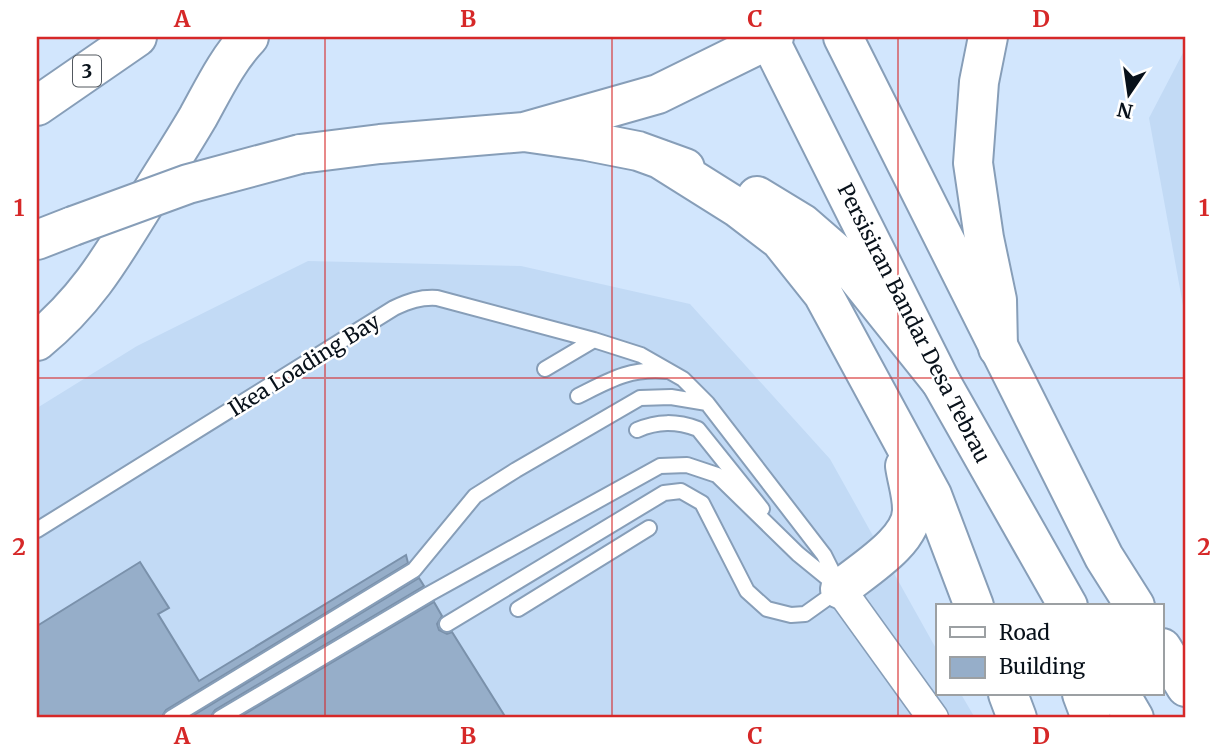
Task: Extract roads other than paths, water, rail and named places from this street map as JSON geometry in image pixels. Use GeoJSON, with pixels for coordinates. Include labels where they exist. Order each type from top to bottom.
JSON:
{"type":"FeatureCollection","features":[{"type":"Feature","properties":{"kind":"main road","name":"3"},"geometry":{"type":"LineString","coordinates":[[37,106],[137,37]]}},
{"type":"Feature","properties":{"kind":"main road"},"geometry":{"type":"LineString","coordinates":[[37,341],[83,298],[105,268],[219,78],[249,37]]}},
{"type":"Feature","properties":{"kind":"main road"},"geometry":{"type":"LineString","coordinates":[[37,240],[188,184],[300,154],[380,144],[524,132],[659,94],[770,37]]}},
{"type":"Feature","properties":{"kind":"main road","name":"Persisiran Bandar Desa Tebrau"},"geometry":{"type":"LineString","coordinates":[[770,37],[941,382],[1062,600]]}},
{"type":"Feature","properties":{"kind":"main road"},"geometry":{"type":"LineString","coordinates":[[843,37],[1104,557],[1134,604]]}},
{"type":"Feature","properties":{"kind":"main road"},"geometry":{"type":"LineString","coordinates":[[988,37],[979,82],[973,163],[997,300],[998,348]]}},
{"type":"Feature","properties":{"kind":"main road"},"geometry":{"type":"LineString","coordinates":[[524,132],[638,151],[744,188],[803,225],[841,257],[941,382]]}},
{"type":"Feature","properties":{"kind":"main road"},"geometry":{"type":"LineString","coordinates":[[660,159],[738,208],[780,240],[823,293],[932,495],[973,604]]}},
{"type":"Feature","properties":{"kind":"main road"},"geometry":{"type":"LineString","coordinates":[[840,589],[891,548],[910,526],[913,512],[901,434]]}},
{"type":"Feature","properties":{"kind":"main road"},"geometry":{"type":"LineString","coordinates":[[1164,651],[1186,687]]}},
{"type":"Feature","properties":{"kind":"main road"},"geometry":{"type":"LineString","coordinates":[[1009,696],[1017,718]]}},
{"type":"Feature","properties":{"kind":"main road"},"geometry":{"type":"LineString","coordinates":[[1083,696],[1091,718]]}},
{"type":"Feature","properties":{"kind":"main road"},"geometry":{"type":"LineString","coordinates":[[1121,696],[1135,718]]}},
{"type":"Feature","properties":{"kind":"street"},"geometry":{"type":"LineString","coordinates":[[840,589],[933,718]]}},
{"type":"Feature","properties":{"kind":"lane","name":"Ikea Loading Bay"},"geometry":{"type":"LineString","coordinates":[[37,530],[394,308],[409,301],[437,298],[594,340],[641,355],[671,371],[707,403],[824,555],[840,589]]}},
{"type":"Feature","properties":{"kind":"lane"},"geometry":{"type":"LineString","coordinates":[[545,369],[594,340]]}},
{"type":"Feature","properties":{"kind":"lane"},"geometry":{"type":"LineString","coordinates":[[578,396],[624,373],[646,369],[671,371]]}},
{"type":"Feature","properties":{"kind":"lane"},"geometry":{"type":"LineString","coordinates":[[172,718],[414,570],[475,496],[516,470],[640,398],[671,397],[707,403]]}},
{"type":"Feature","properties":{"kind":"lane"},"geometry":{"type":"LineString","coordinates":[[637,430],[654,422],[685,424],[698,429],[798,554]]}},
{"type":"Feature","properties":{"kind":"lane"},"geometry":{"type":"LineString","coordinates":[[220,718],[429,594],[660,466],[687,465],[717,475],[798,554],[840,589],[805,614],[791,615],[767,609],[747,591],[702,503],[681,491],[664,493],[639,507],[447,624]]}},
{"type":"Feature","properties":{"kind":"lane"},"geometry":{"type":"LineString","coordinates":[[518,609],[649,528]]}}]}
